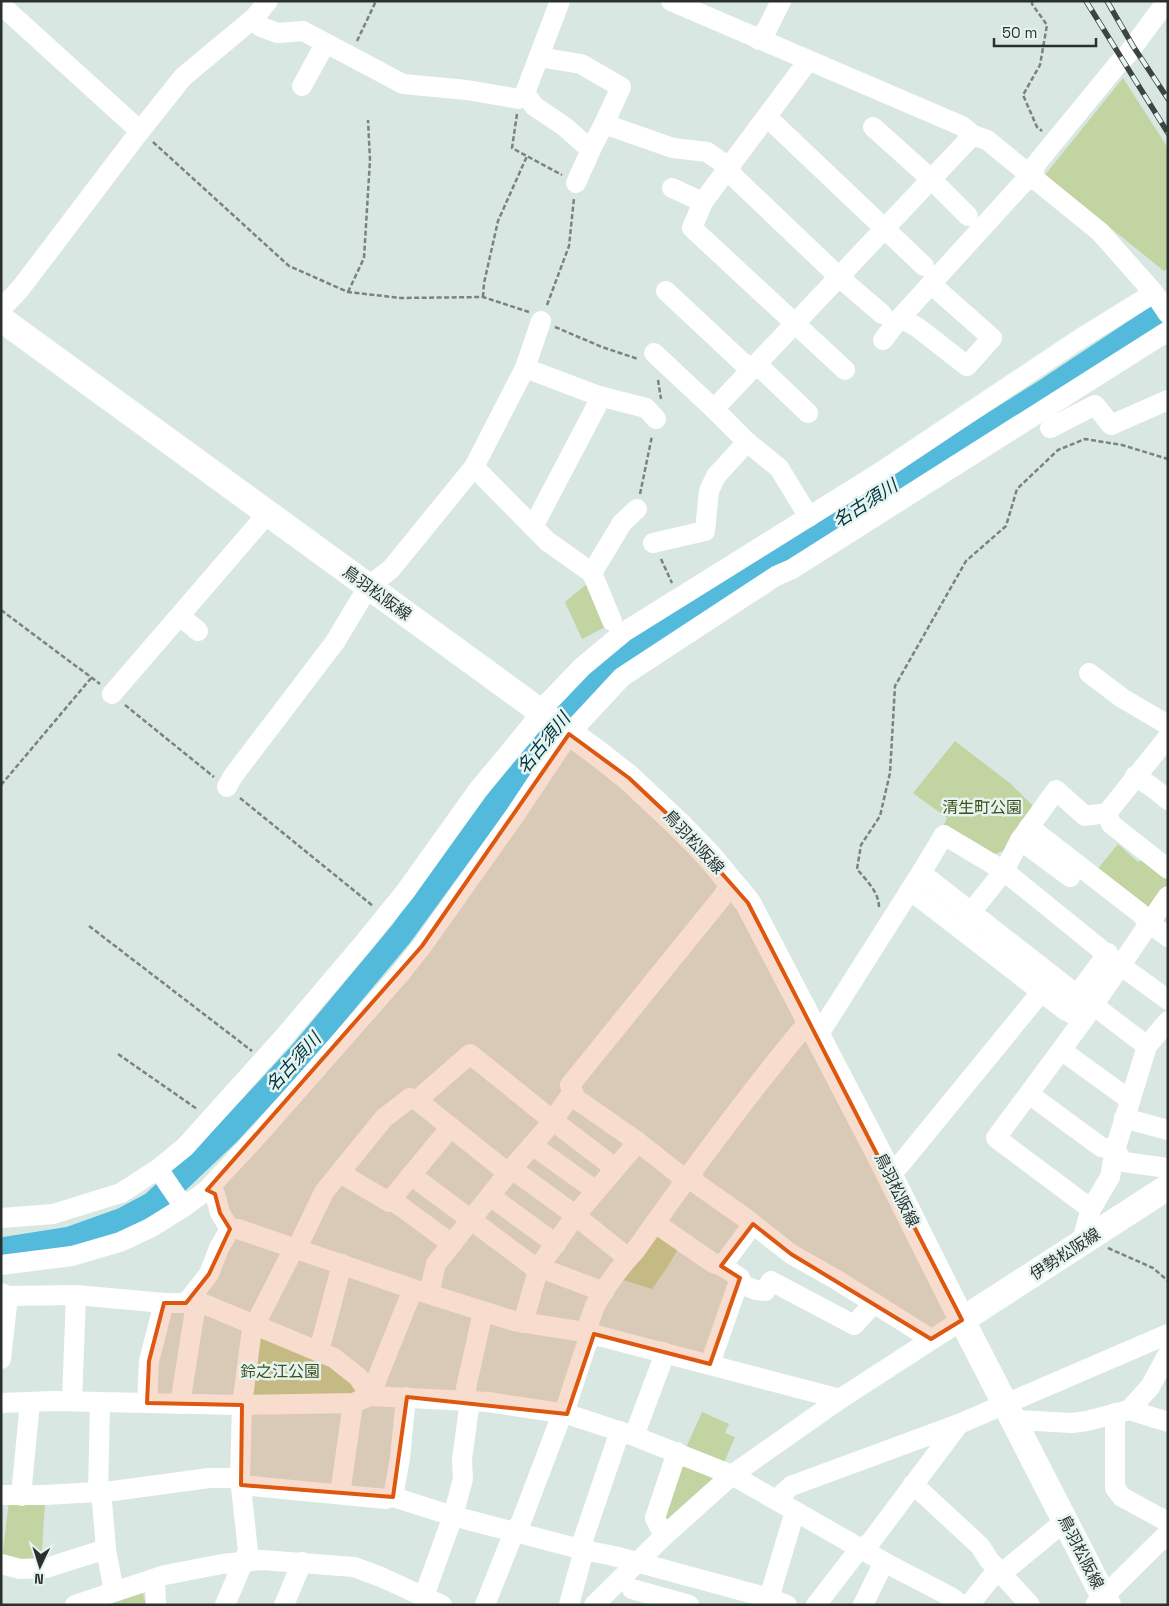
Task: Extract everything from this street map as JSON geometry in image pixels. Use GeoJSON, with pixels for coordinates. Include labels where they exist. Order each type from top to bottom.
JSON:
{"type":"FeatureCollection","features":[{"type":"Feature","properties":{"kind":"main road","name":"鳥羽松阪線"},"geometry":{"type":"LineString","coordinates":[[1,319],[630,778],[709,856],[748,903],[888,1170],[1065,1521],[1102,1602]]}},
{"type":"Feature","properties":{"kind":"main road","name":"伊勢松阪線"},"geometry":{"type":"LineString","coordinates":[[962,1320],[1168,1187]]}},
{"type":"Feature","properties":{"kind":"street"},"geometry":{"type":"LineString","coordinates":[[1,309],[20,289],[183,77],[254,18],[268,1]]}},
{"type":"Feature","properties":{"kind":"street"},"geometry":{"type":"LineString","coordinates":[[522,96],[560,1]]}},
{"type":"Feature","properties":{"kind":"street"},"geometry":{"type":"LineString","coordinates":[[671,1],[962,126],[973,135],[987,140],[1100,232],[1154,293],[1168,314]]}},
{"type":"Feature","properties":{"kind":"street"},"geometry":{"type":"LineString","coordinates":[[759,40],[767,29],[781,1]]}},
{"type":"Feature","properties":{"kind":"street"},"geometry":{"type":"LineString","coordinates":[[883,340],[891,316],[931,284],[1022,184],[1032,177],[1036,164],[1127,55],[1161,3]]}},
{"type":"Feature","properties":{"kind":"street"},"geometry":{"type":"LineString","coordinates":[[1,5],[140,131]]}},
{"type":"Feature","properties":{"kind":"street"},"geometry":{"type":"LineString","coordinates":[[254,18],[261,27],[278,33],[303,32],[403,84],[522,96],[565,127],[583,143],[593,145]]}},
{"type":"Feature","properties":{"kind":"street"},"geometry":{"type":"LineString","coordinates":[[302,86],[326,44]]}},
{"type":"Feature","properties":{"kind":"street"},"geometry":{"type":"LineString","coordinates":[[539,57],[581,64],[621,87],[576,183]]}},
{"type":"Feature","properties":{"kind":"street"},"geometry":{"type":"LineString","coordinates":[[808,61],[703,202],[692,228],[845,370]]}},
{"type":"Feature","properties":{"kind":"street"},"geometry":{"type":"LineString","coordinates":[[767,118],[924,266]]}},
{"type":"Feature","properties":{"kind":"street"},"geometry":{"type":"LineString","coordinates":[[604,124],[673,148],[707,152],[730,168],[733,176],[839,277],[891,316],[917,327],[967,366],[992,338],[931,284]]}},
{"type":"Feature","properties":{"kind":"street"},"geometry":{"type":"LineString","coordinates":[[873,127],[931,179],[968,216]]}},
{"type":"Feature","properties":{"kind":"street"},"geometry":{"type":"LineString","coordinates":[[714,409],[973,135]]}},
{"type":"Feature","properties":{"kind":"street"},"geometry":{"type":"LineString","coordinates":[[672,188],[703,202]]}},
{"type":"Feature","properties":{"kind":"street"},"geometry":{"type":"LineString","coordinates":[[666,290],[744,363],[764,371],[808,413]]}},
{"type":"Feature","properties":{"kind":"street"},"geometry":{"type":"LineString","coordinates":[[1,1218],[53,1214],[103,1200],[121,1193],[158,1169],[185,1147],[283,1038],[362,945],[405,892],[478,790],[531,726],[539,712],[582,667],[624,632],[880,474],[1081,338],[1154,293]]}},
{"type":"Feature","properties":{"kind":"street"},"geometry":{"type":"LineString","coordinates":[[227,787],[233,776],[336,642],[368,587],[391,569],[474,467],[525,368],[541,321]]}},
{"type":"Feature","properties":{"kind":"street"},"geometry":{"type":"LineString","coordinates":[[1,1265],[89,1252],[133,1236],[184,1207],[207,1190],[279,1111],[422,946],[515,815],[569,734],[622,677],[776,576],[792,569],[1168,331]]}},
{"type":"Feature","properties":{"kind":"street"},"geometry":{"type":"LineString","coordinates":[[646,356],[714,409],[747,442],[779,468],[809,517]]}},
{"type":"Feature","properties":{"kind":"street"},"geometry":{"type":"LineString","coordinates":[[525,368],[599,396],[646,408],[656,419]]}},
{"type":"Feature","properties":{"kind":"street"},"geometry":{"type":"LineString","coordinates":[[533,527],[596,407],[599,396]]}},
{"type":"Feature","properties":{"kind":"street"},"geometry":{"type":"LineString","coordinates":[[1050,428],[1095,404],[1111,425],[1168,400]]}},
{"type":"Feature","properties":{"kind":"street"},"geometry":{"type":"LineString","coordinates":[[653,542],[705,531],[709,491],[716,476],[747,442]]}},
{"type":"Feature","properties":{"kind":"street"},"geometry":{"type":"LineString","coordinates":[[474,467],[547,541],[592,573],[612,621]]}},
{"type":"Feature","properties":{"kind":"street"},"geometry":{"type":"LineString","coordinates":[[592,573],[622,523],[637,509]]}},
{"type":"Feature","properties":{"kind":"street"},"geometry":{"type":"LineString","coordinates":[[112,694],[268,513]]}},
{"type":"Feature","properties":{"kind":"street"},"geometry":{"type":"LineString","coordinates":[[180,616],[198,631]]}},
{"type":"Feature","properties":{"kind":"street"},"geometry":{"type":"LineString","coordinates":[[1088,673],[1122,698],[1168,724]]}},
{"type":"Feature","properties":{"kind":"street"},"geometry":{"type":"LineString","coordinates":[[966,921],[1004,871],[1025,834],[1056,790],[1084,816],[1107,812],[1168,737]]}},
{"type":"Feature","properties":{"kind":"street"},"geometry":{"type":"LineString","coordinates":[[1135,776],[1168,800]]}},
{"type":"Feature","properties":{"kind":"street"},"geometry":{"type":"LineString","coordinates":[[1107,812],[1112,824],[1168,869]]}},
{"type":"Feature","properties":{"kind":"street"},"geometry":{"type":"LineString","coordinates":[[1025,834],[1070,877]]}},
{"type":"Feature","properties":{"kind":"street"},"geometry":{"type":"LineString","coordinates":[[1025,834],[1140,913],[1149,923],[1168,936]]}},
{"type":"Feature","properties":{"kind":"street"},"geometry":{"type":"LineString","coordinates":[[485,1605],[514,1532],[521,1522],[564,1413],[588,1343],[589,1324],[595,1306],[688,1176],[777,1058],[813,1029],[889,924],[944,835],[1004,871],[1168,1000]]}},
{"type":"Feature","properties":{"kind":"street"},"geometry":{"type":"LineString","coordinates":[[731,882],[722,896],[570,1085],[576,1099],[688,1176],[791,1254],[931,1339]]}},
{"type":"Feature","properties":{"kind":"street"},"geometry":{"type":"LineString","coordinates":[[916,882],[1080,1007],[1147,1046]]}},
{"type":"Feature","properties":{"kind":"street"},"geometry":{"type":"LineString","coordinates":[[1091,1208],[996,1138],[1061,1050],[1080,1007],[1114,959],[1149,923],[1168,896]]}},
{"type":"Feature","properties":{"kind":"street"},"geometry":{"type":"LineString","coordinates":[[966,921],[1042,991],[1080,1007]]}},
{"type":"Feature","properties":{"kind":"street"},"geometry":{"type":"LineString","coordinates":[[888,1170],[899,1166],[1042,991]]}},
{"type":"Feature","properties":{"kind":"street"},"geometry":{"type":"LineString","coordinates":[[1084,1241],[1091,1208],[1110,1177],[1115,1150],[1147,1046],[1168,1021]]}},
{"type":"Feature","properties":{"kind":"street"},"geometry":{"type":"LineString","coordinates":[[1061,1050],[1127,1109],[1168,1130]]}},
{"type":"Feature","properties":{"kind":"street"},"geometry":{"type":"LineString","coordinates":[[418,1101],[470,1054],[615,1168]]}},
{"type":"Feature","properties":{"kind":"street"},"geometry":{"type":"LineString","coordinates":[[371,1396],[376,1380],[436,1264],[573,1092]]}},
{"type":"Feature","properties":{"kind":"street"},"geometry":{"type":"LineString","coordinates":[[1029,1094],[1101,1147],[1115,1150],[1124,1162],[1168,1168]]}},
{"type":"Feature","properties":{"kind":"street"},"geometry":{"type":"LineString","coordinates":[[225,1605],[248,1551],[241,1482],[242,1405],[251,1336],[324,1192],[384,1118],[410,1098],[418,1101],[450,1128],[632,1255]]}},
{"type":"Feature","properties":{"kind":"street"},"geometry":{"type":"LineString","coordinates":[[340,1173],[389,1202],[450,1128]]}},
{"type":"Feature","properties":{"kind":"street"},"geometry":{"type":"LineString","coordinates":[[523,1323],[538,1270],[596,1191],[638,1142]]}},
{"type":"Feature","properties":{"kind":"street"},"geometry":{"type":"LineString","coordinates":[[532,1144],[596,1191]]}},
{"type":"Feature","properties":{"kind":"street"},"geometry":{"type":"LineString","coordinates":[[158,1169],[184,1207]]}},
{"type":"Feature","properties":{"kind":"street"},"geometry":{"type":"LineString","coordinates":[[411,1175],[538,1270],[546,1270],[604,1292]]}},
{"type":"Feature","properties":{"kind":"street"},"geometry":{"type":"LineString","coordinates":[[207,1190],[215,1194],[220,1213],[230,1229]]}},
{"type":"Feature","properties":{"kind":"street"},"geometry":{"type":"LineString","coordinates":[[490,1196],[556,1244]]}},
{"type":"Feature","properties":{"kind":"street"},"geometry":{"type":"LineString","coordinates":[[392,1200],[452,1244]]}},
{"type":"Feature","properties":{"kind":"street"},"geometry":{"type":"LineString","coordinates":[[655,1223],[713,1263],[722,1266],[740,1278],[710,1364]]}},
{"type":"Feature","properties":{"kind":"street"},"geometry":{"type":"LineString","coordinates":[[722,1266],[753,1224]]}},
{"type":"Feature","properties":{"kind":"street"},"geometry":{"type":"LineString","coordinates":[[230,1229],[238,1229],[296,1248],[483,1312],[523,1323],[589,1333],[840,1399]]}},
{"type":"Feature","properties":{"kind":"street"},"geometry":{"type":"LineString","coordinates":[[190,1303],[209,1274],[219,1248],[230,1229]]}},
{"type":"Feature","properties":{"kind":"street"},"geometry":{"type":"LineString","coordinates":[[319,1351],[342,1264]]}},
{"type":"Feature","properties":{"kind":"street"},"geometry":{"type":"LineString","coordinates":[[738,1283],[756,1290],[765,1291],[771,1281],[854,1325],[874,1303]]}},
{"type":"Feature","properties":{"kind":"street"},"geometry":{"type":"LineString","coordinates":[[1,1359],[5,1295],[76,1295],[164,1304],[204,1304],[334,1358],[358,1377],[371,1396]]}},
{"type":"Feature","properties":{"kind":"street"},"geometry":{"type":"LineString","coordinates":[[72,1401],[76,1295]]}},
{"type":"Feature","properties":{"kind":"street"},"geometry":{"type":"LineString","coordinates":[[180,1404],[194,1316],[190,1303]]}},
{"type":"Feature","properties":{"kind":"street"},"geometry":{"type":"LineString","coordinates":[[147,1404],[148,1361],[164,1304]]}},
{"type":"Feature","properties":{"kind":"street"},"geometry":{"type":"LineString","coordinates":[[424,1596],[463,1479],[462,1459],[468,1401],[466,1388],[483,1312]]}},
{"type":"Feature","properties":{"kind":"street"},"geometry":{"type":"LineString","coordinates":[[594,1605],[664,1536],[732,1475],[840,1399],[962,1320]]}},
{"type":"Feature","properties":{"kind":"street"},"geometry":{"type":"LineString","coordinates":[[777,1499],[792,1486],[959,1424],[1009,1412],[1168,1334]]}},
{"type":"Feature","properties":{"kind":"street"},"geometry":{"type":"LineString","coordinates":[[569,1605],[584,1550],[583,1540],[627,1434],[661,1364],[664,1352]]}},
{"type":"Feature","properties":{"kind":"street"},"geometry":{"type":"LineString","coordinates":[[1009,1412],[1072,1423],[1122,1412],[1150,1388],[1168,1354]]}},
{"type":"Feature","properties":{"kind":"street"},"geometry":{"type":"LineString","coordinates":[[1,1403],[72,1401],[242,1405],[352,1403],[371,1396],[468,1401],[564,1413],[677,1452],[732,1475],[958,1603],[1065,1521]]}},
{"type":"Feature","properties":{"kind":"street"},"geometry":{"type":"LineString","coordinates":[[393,1497],[400,1458],[406,1397]]}},
{"type":"Feature","properties":{"kind":"street"},"geometry":{"type":"LineString","coordinates":[[22,1496],[30,1402]]}},
{"type":"Feature","properties":{"kind":"street"},"geometry":{"type":"LineString","coordinates":[[100,1402],[98,1492],[102,1502],[106,1549],[114,1592]]}},
{"type":"Feature","properties":{"kind":"street"},"geometry":{"type":"LineString","coordinates":[[340,1494],[352,1403]]}},
{"type":"Feature","properties":{"kind":"street"},"geometry":{"type":"LineString","coordinates":[[1122,1412],[1168,1422]]}},
{"type":"Feature","properties":{"kind":"street"},"geometry":{"type":"LineString","coordinates":[[1122,1412],[1115,1488],[1122,1498],[1168,1522]]}},
{"type":"Feature","properties":{"kind":"street"},"geometry":{"type":"LineString","coordinates":[[816,1605],[860,1548],[869,1544],[959,1424]]}},
{"type":"Feature","properties":{"kind":"street"},"geometry":{"type":"LineString","coordinates":[[664,1536],[655,1518],[677,1452]]}},
{"type":"Feature","properties":{"kind":"street"},"geometry":{"type":"LineString","coordinates":[[1,1495],[22,1496],[98,1492],[209,1478],[386,1499],[393,1497],[454,1509],[514,1532],[637,1562],[774,1603],[795,1511]]}},
{"type":"Feature","properties":{"kind":"street"},"geometry":{"type":"LineString","coordinates":[[914,1484],[980,1546],[989,1560],[1030,1605]]}},
{"type":"Feature","properties":{"kind":"street"},"geometry":{"type":"LineString","coordinates":[[1102,1602],[1168,1533]]}},
{"type":"Feature","properties":{"kind":"street"},"geometry":{"type":"LineString","coordinates":[[1,1564],[20,1569],[46,1568],[106,1549]]}},
{"type":"Feature","properties":{"kind":"street"},"geometry":{"type":"LineString","coordinates":[[76,1605],[155,1579],[190,1570],[262,1560],[354,1567],[381,1577],[442,1605]]}},
{"type":"Feature","properties":{"kind":"street"},"geometry":{"type":"LineString","coordinates":[[284,1605],[302,1562]]}},
{"type":"Feature","properties":{"kind":"street"},"geometry":{"type":"LineString","coordinates":[[637,1562],[630,1597],[689,1605]]}},
{"type":"Feature","properties":{"kind":"street"},"geometry":{"type":"LineString","coordinates":[[863,1605],[884,1562]]}},
{"type":"Feature","properties":{"kind":"street"},"geometry":{"type":"LineString","coordinates":[[155,1579],[156,1605]]}},
{"type":"Feature","properties":{"kind":"path"},"geometry":{"type":"LineString","coordinates":[[350,56],[376,1]]}},
{"type":"Feature","properties":{"kind":"path"},"geometry":{"type":"LineString","coordinates":[[1032,1],[1032,4],[1046,25],[1040,65],[1023,95],[1037,127],[1054,142]]}},
{"type":"Feature","properties":{"kind":"path"},"geometry":{"type":"LineString","coordinates":[[522,96],[512,148],[576,183],[569,246],[541,321]]}},
{"type":"Feature","properties":{"kind":"path"},"geometry":{"type":"LineString","coordinates":[[348,292],[364,258],[370,160],[368,120]]}},
{"type":"Feature","properties":{"kind":"path"},"geometry":{"type":"LineString","coordinates":[[140,131],[289,266],[348,292],[401,298],[483,297],[531,312],[541,321],[602,347],[646,356]]}},
{"type":"Feature","properties":{"kind":"path"},"geometry":{"type":"LineString","coordinates":[[483,297],[484,283],[498,221],[527,156]]}},
{"type":"Feature","properties":{"kind":"path"},"geometry":{"type":"LineString","coordinates":[[637,509],[656,419],[661,404],[659,381],[655,375]]}},
{"type":"Feature","properties":{"kind":"path"},"geometry":{"type":"LineString","coordinates":[[889,924],[879,916],[879,902],[874,889],[856,869],[861,845],[880,816],[890,773],[895,686],[966,561],[1006,526],[1016,489],[1058,450],[1085,439],[1122,445],[1168,459]]}},
{"type":"Feature","properties":{"kind":"path"},"geometry":{"type":"LineString","coordinates":[[653,542],[679,598]]}},
{"type":"Feature","properties":{"kind":"path"},"geometry":{"type":"LineString","coordinates":[[1,610],[92,677],[375,907]]}},
{"type":"Feature","properties":{"kind":"path"},"geometry":{"type":"LineString","coordinates":[[1,785],[92,677]]}},
{"type":"Feature","properties":{"kind":"path"},"geometry":{"type":"LineString","coordinates":[[89,926],[254,1052]]}},
{"type":"Feature","properties":{"kind":"path"},"geometry":{"type":"LineString","coordinates":[[118,1054],[202,1112]]}},
{"type":"Feature","properties":{"kind":"path"},"geometry":{"type":"LineString","coordinates":[[1084,1241],[1153,1268],[1168,1281]]}},
{"type":"Feature","properties":{"kind":"highlighted area"},"geometry":{"type":"Polygon","coordinates":[[[569,734],[629,778],[680,826],[748,903],[962,1320],[931,1339],[791,1254],[753,1224],[721,1266],[740,1278],[710,1364],[594,1334],[567,1414],[407,1397],[393,1497],[241,1485],[242,1405],[147,1403],[149,1361],[164,1303],[186,1303],[209,1274],[230,1229],[220,1213],[215,1194],[207,1190],[422,946],[569,734]]]}},
{"type":"Feature","properties":{"kind":"green space"},"geometry":{"type":"Polygon","coordinates":[[[1123,78],[1168,148],[1168,268],[1164,271],[1045,175],[1123,78]]]}},
{"type":"Feature","properties":{"kind":"green space"},"geometry":{"type":"Polygon","coordinates":[[[588,583],[607,626],[582,639],[565,602],[588,583]]]}},
{"type":"Feature","properties":{"kind":"green space","name":"清生町公園"},"geometry":{"type":"Polygon","coordinates":[[[955,741],[1011,784],[1034,807],[1004,851],[991,855],[944,825],[947,818],[913,793],[955,741]]]}},
{"type":"Feature","properties":{"kind":"green space"},"geometry":{"type":"Polygon","coordinates":[[[1118,844],[1138,862],[1144,859],[1168,878],[1168,886],[1152,911],[1096,871],[1118,844]]]}},
{"type":"Feature","properties":{"kind":"green space"},"geometry":{"type":"Polygon","coordinates":[[[657,1226],[681,1244],[652,1289],[620,1279],[657,1226]]]}},
{"type":"Feature","properties":{"kind":"green space","name":"鈴之江公園"},"geometry":{"type":"Polygon","coordinates":[[[262,1335],[331,1363],[356,1383],[354,1395],[250,1396],[257,1338],[262,1335]]]}},
{"type":"Feature","properties":{"kind":"green space"},"geometry":{"type":"Polygon","coordinates":[[[702,1412],[729,1424],[725,1433],[735,1437],[723,1465],[685,1450],[702,1412]]]}},
{"type":"Feature","properties":{"kind":"green space"},"geometry":{"type":"Polygon","coordinates":[[[678,1464],[713,1478],[664,1522],[678,1464]]]}},
{"type":"Feature","properties":{"kind":"green space"},"geometry":{"type":"Polygon","coordinates":[[[9,1501],[45,1503],[41,1565],[2,1560],[9,1501]]]}},
{"type":"Feature","properties":{"kind":"green space"},"geometry":{"type":"Polygon","coordinates":[[[142,1590],[146,1605],[97,1605],[142,1590]]]}},
{"type":"Feature","properties":{"kind":"waterway","name":"名古須川"},"geometry":{"type":"LineString","coordinates":[[1,1250],[70,1239],[123,1220],[153,1204],[227,1134],[301,1054],[401,934],[538,746],[593,683],[620,660],[1049,389],[1168,310]]}},
{"type":"Feature","properties":{"kind":"railway"},"geometry":{"type":"LineString","coordinates":[[1086,1],[1168,133]]}},
{"type":"Feature","properties":{"kind":"railway"},"geometry":{"type":"LineString","coordinates":[[1107,1],[1133,46],[1168,99]]}}]}
